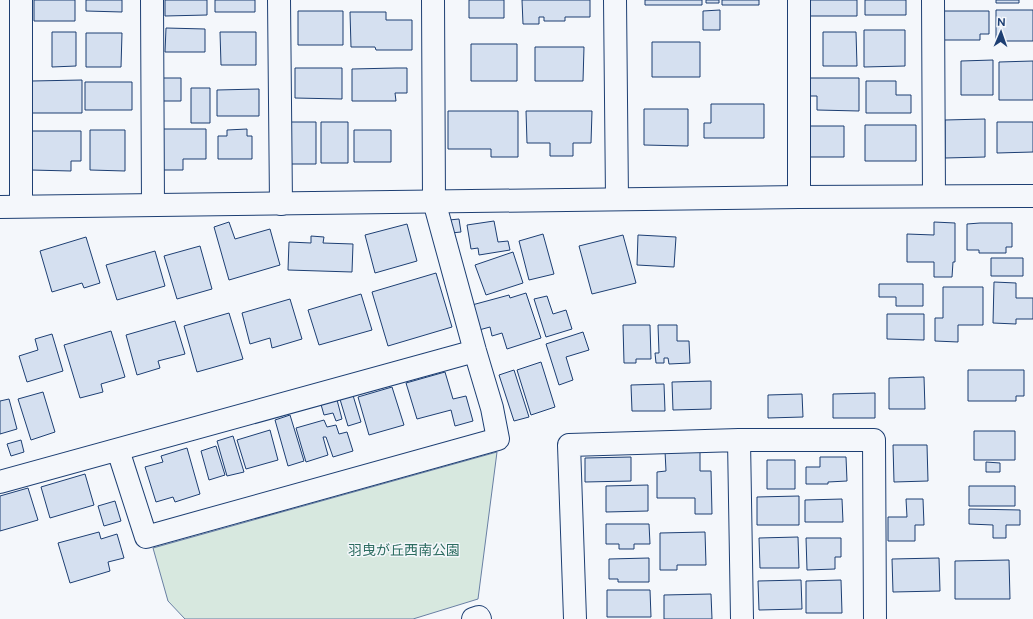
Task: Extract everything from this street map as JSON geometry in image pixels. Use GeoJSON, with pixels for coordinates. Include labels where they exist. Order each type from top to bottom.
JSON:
{"type":"FeatureCollection","features":[{"type":"Feature","properties":{"kind":"street"},"geometry":{"type":"LineString","coordinates":[[20,0],[11,206],[800,197],[1033,196]]}},
{"type":"Feature","properties":{"kind":"street"},"geometry":{"type":"LineString","coordinates":[[152,0],[153,205]]}},
{"type":"Feature","properties":{"kind":"street"},"geometry":{"type":"LineString","coordinates":[[279,0],[281,204]]}},
{"type":"Feature","properties":{"kind":"street"},"geometry":{"type":"LineString","coordinates":[[118,450],[146,537],[498,439],[492,408],[474,351],[434,201],[433,0]]}},
{"type":"Feature","properties":{"kind":"street"},"geometry":{"type":"LineString","coordinates":[[615,0],[617,199]]}},
{"type":"Feature","properties":{"kind":"street"},"geometry":{"type":"LineString","coordinates":[[799,0],[800,197]]}},
{"type":"Feature","properties":{"kind":"street"},"geometry":{"type":"LineString","coordinates":[[934,0],[934,196]]}},
{"type":"Feature","properties":{"kind":"street"},"geometry":{"type":"LineString","coordinates":[[0,482],[474,351]]}},
{"type":"Feature","properties":{"kind":"street"},"geometry":{"type":"LineString","coordinates":[[739,440],[742,619]]}},
{"type":"Feature","properties":{"kind":"street"},"geometry":{"type":"LineString","coordinates":[[576,619],[569,445],[739,440],[874,440],[876,619]]}},
{"type":"Feature","properties":{"kind":"street"},"geometry":{"type":"LineString","coordinates":[[473,619],[479,617],[480,619]]}},
{"type":"Feature","properties":{"kind":"green space","name":"羽曳が丘西南公園"},"geometry":{"type":"Polygon","coordinates":[[[497,452],[478,599],[413,619],[185,619],[168,601],[153,548],[497,452]]]}},
{"type":"Feature","properties":{"kind":"building"},"geometry":{"type":"Polygon","coordinates":[[[34,0],[75,0],[75,21],[34,21],[34,0]]]}},
{"type":"Feature","properties":{"kind":"building"},"geometry":{"type":"Polygon","coordinates":[[[86,0],[122,0],[122,12],[86,11],[86,0]]]}},
{"type":"Feature","properties":{"kind":"building"},"geometry":{"type":"Polygon","coordinates":[[[165,0],[207,0],[207,15],[165,16],[165,0]]]}},
{"type":"Feature","properties":{"kind":"building"},"geometry":{"type":"Polygon","coordinates":[[[215,0],[255,0],[255,12],[215,12],[215,0]]]}},
{"type":"Feature","properties":{"kind":"building"},"geometry":{"type":"Polygon","coordinates":[[[469,0],[504,0],[504,18],[469,18],[469,0]]]}},
{"type":"Feature","properties":{"kind":"building"},"geometry":{"type":"Polygon","coordinates":[[[522,0],[590,0],[590,17],[565,17],[565,21],[544,21],[544,17],[539,17],[539,24],[523,24],[522,0]]]}},
{"type":"Feature","properties":{"kind":"building"},"geometry":{"type":"Polygon","coordinates":[[[645,0],[702,0],[702,5],[645,5],[645,0]]]}},
{"type":"Feature","properties":{"kind":"building"},"geometry":{"type":"Polygon","coordinates":[[[706,0],[719,0],[719,3],[706,3],[706,0]]]}},
{"type":"Feature","properties":{"kind":"building"},"geometry":{"type":"Polygon","coordinates":[[[722,0],[759,0],[759,5],[722,5],[722,0]]]}},
{"type":"Feature","properties":{"kind":"building"},"geometry":{"type":"Polygon","coordinates":[[[808,0],[857,0],[857,16],[808,16],[808,0]]]}},
{"type":"Feature","properties":{"kind":"building"},"geometry":{"type":"Polygon","coordinates":[[[865,0],[906,0],[906,15],[865,15],[865,0]]]}},
{"type":"Feature","properties":{"kind":"building"},"geometry":{"type":"Polygon","coordinates":[[[996,0],[1019,0],[1019,3],[996,3],[996,0]]]}},
{"type":"Feature","properties":{"kind":"building"},"geometry":{"type":"Polygon","coordinates":[[[720,10],[720,30],[703,30],[703,11],[720,10]]]}},
{"type":"Feature","properties":{"kind":"building"},"geometry":{"type":"Polygon","coordinates":[[[996,10],[1033,10],[1033,41],[996,41],[996,10]]]}},
{"type":"Feature","properties":{"kind":"building"},"geometry":{"type":"Polygon","coordinates":[[[298,11],[343,11],[343,45],[298,45],[298,11]]]}},
{"type":"Feature","properties":{"kind":"building"},"geometry":{"type":"Polygon","coordinates":[[[943,11],[989,11],[989,34],[980,34],[980,40],[943,40],[943,11]]]}},
{"type":"Feature","properties":{"kind":"building"},"geometry":{"type":"Polygon","coordinates":[[[350,12],[386,12],[386,20],[412,20],[412,50],[376,50],[375,47],[351,47],[350,12]]]}},
{"type":"Feature","properties":{"kind":"building"},"geometry":{"type":"Polygon","coordinates":[[[166,28],[205,29],[205,52],[165,52],[166,28]]]}},
{"type":"Feature","properties":{"kind":"building"},"geometry":{"type":"Polygon","coordinates":[[[864,30],[905,30],[905,66],[864,67],[864,30]]]}},
{"type":"Feature","properties":{"kind":"building"},"geometry":{"type":"Polygon","coordinates":[[[52,32],[76,32],[76,66],[52,67],[52,32]]]}},
{"type":"Feature","properties":{"kind":"building"},"geometry":{"type":"Polygon","coordinates":[[[220,32],[256,32],[256,65],[221,65],[220,32]]]}},
{"type":"Feature","properties":{"kind":"building"},"geometry":{"type":"Polygon","coordinates":[[[823,32],[856,32],[857,66],[823,66],[823,32]]]}},
{"type":"Feature","properties":{"kind":"building"},"geometry":{"type":"Polygon","coordinates":[[[86,33],[122,33],[121,67],[86,67],[86,33]]]}},
{"type":"Feature","properties":{"kind":"building"},"geometry":{"type":"Polygon","coordinates":[[[652,42],[700,42],[700,77],[652,77],[652,42]]]}},
{"type":"Feature","properties":{"kind":"building"},"geometry":{"type":"Polygon","coordinates":[[[471,44],[517,44],[517,81],[471,81],[471,44]]]}},
{"type":"Feature","properties":{"kind":"building"},"geometry":{"type":"Polygon","coordinates":[[[535,47],[584,47],[583,81],[535,81],[535,47]]]}},
{"type":"Feature","properties":{"kind":"building"},"geometry":{"type":"Polygon","coordinates":[[[993,60],[993,95],[961,95],[961,61],[993,60]]]}},
{"type":"Feature","properties":{"kind":"building"},"geometry":{"type":"Polygon","coordinates":[[[1033,61],[1033,100],[999,100],[999,62],[1033,61]]]}},
{"type":"Feature","properties":{"kind":"building"},"geometry":{"type":"Polygon","coordinates":[[[295,68],[342,68],[342,99],[295,98],[295,68]]]}},
{"type":"Feature","properties":{"kind":"building"},"geometry":{"type":"Polygon","coordinates":[[[407,68],[407,93],[395,93],[396,101],[352,101],[352,69],[407,68]]]}},
{"type":"Feature","properties":{"kind":"building"},"geometry":{"type":"Polygon","coordinates":[[[158,78],[181,78],[181,101],[159,101],[158,78]]]}},
{"type":"Feature","properties":{"kind":"building"},"geometry":{"type":"Polygon","coordinates":[[[810,78],[859,78],[859,111],[817,110],[817,96],[810,96],[810,78]]]}},
{"type":"Feature","properties":{"kind":"building"},"geometry":{"type":"Polygon","coordinates":[[[82,80],[82,113],[32,113],[32,81],[82,80]]]}},
{"type":"Feature","properties":{"kind":"building"},"geometry":{"type":"Polygon","coordinates":[[[866,81],[896,81],[896,95],[911,95],[911,113],[866,113],[866,81]]]}},
{"type":"Feature","properties":{"kind":"building"},"geometry":{"type":"Polygon","coordinates":[[[85,82],[132,82],[132,110],[85,110],[85,82]]]}},
{"type":"Feature","properties":{"kind":"building"},"geometry":{"type":"Polygon","coordinates":[[[191,88],[210,88],[210,123],[191,123],[191,88]]]}},
{"type":"Feature","properties":{"kind":"building"},"geometry":{"type":"Polygon","coordinates":[[[259,89],[259,116],[217,116],[217,90],[259,89]]]}},
{"type":"Feature","properties":{"kind":"building"},"geometry":{"type":"Polygon","coordinates":[[[711,104],[764,104],[764,138],[704,138],[704,123],[711,123],[711,104]]]}},
{"type":"Feature","properties":{"kind":"building"},"geometry":{"type":"Polygon","coordinates":[[[644,109],[688,109],[688,146],[644,145],[644,109]]]}},
{"type":"Feature","properties":{"kind":"building"},"geometry":{"type":"Polygon","coordinates":[[[448,111],[518,111],[518,157],[491,157],[491,149],[448,149],[448,111]]]}},
{"type":"Feature","properties":{"kind":"building"},"geometry":{"type":"Polygon","coordinates":[[[526,111],[592,111],[591,143],[573,143],[573,156],[550,156],[550,143],[527,143],[526,111]]]}},
{"type":"Feature","properties":{"kind":"building"},"geometry":{"type":"Polygon","coordinates":[[[985,119],[985,157],[945,158],[945,120],[985,119]]]}},
{"type":"Feature","properties":{"kind":"building"},"geometry":{"type":"Polygon","coordinates":[[[286,122],[316,122],[316,164],[286,164],[286,122]]]}},
{"type":"Feature","properties":{"kind":"building"},"geometry":{"type":"Polygon","coordinates":[[[321,122],[348,122],[348,163],[321,163],[321,122]]]}},
{"type":"Feature","properties":{"kind":"building"},"geometry":{"type":"Polygon","coordinates":[[[997,122],[1033,122],[1033,152],[997,153],[997,122]]]}},
{"type":"Feature","properties":{"kind":"building"},"geometry":{"type":"Polygon","coordinates":[[[865,125],[916,125],[916,161],[865,161],[865,125]]]}},
{"type":"Feature","properties":{"kind":"building"},"geometry":{"type":"Polygon","coordinates":[[[808,126],[844,126],[844,157],[808,157],[808,126]]]}},
{"type":"Feature","properties":{"kind":"building"},"geometry":{"type":"Polygon","coordinates":[[[162,129],[206,129],[206,159],[183,159],[183,170],[162,170],[162,129]]]}},
{"type":"Feature","properties":{"kind":"building"},"geometry":{"type":"Polygon","coordinates":[[[247,129],[247,136],[252,136],[252,159],[218,159],[218,136],[227,136],[227,130],[247,129]]]}},
{"type":"Feature","properties":{"kind":"building"},"geometry":{"type":"Polygon","coordinates":[[[90,130],[125,130],[125,171],[90,170],[90,130]]]}},
{"type":"Feature","properties":{"kind":"building"},"geometry":{"type":"Polygon","coordinates":[[[354,130],[391,130],[391,162],[354,162],[354,130]]]}},
{"type":"Feature","properties":{"kind":"building"},"geometry":{"type":"Polygon","coordinates":[[[31,131],[81,131],[81,161],[71,161],[71,171],[31,170],[31,131]]]}},
{"type":"Feature","properties":{"kind":"building"},"geometry":{"type":"Polygon","coordinates":[[[459,219],[461,232],[451,233],[449,220],[459,219]]]}},
{"type":"Feature","properties":{"kind":"building"},"geometry":{"type":"Polygon","coordinates":[[[494,221],[498,242],[508,241],[510,250],[479,255],[478,248],[471,249],[467,225],[494,221]]]}},
{"type":"Feature","properties":{"kind":"building"},"geometry":{"type":"Polygon","coordinates":[[[229,222],[235,239],[270,229],[280,265],[229,280],[214,227],[229,222]]]}},
{"type":"Feature","properties":{"kind":"building"},"geometry":{"type":"Polygon","coordinates":[[[934,222],[955,223],[955,262],[953,262],[952,277],[934,277],[934,262],[907,262],[907,234],[934,235],[934,222]]]}},
{"type":"Feature","properties":{"kind":"building"},"geometry":{"type":"Polygon","coordinates":[[[1012,223],[1012,247],[1006,247],[1006,253],[979,253],[979,250],[967,250],[967,224],[1012,223]]]}},
{"type":"Feature","properties":{"kind":"building"},"geometry":{"type":"Polygon","coordinates":[[[407,224],[417,261],[375,273],[365,235],[407,224]]]}},
{"type":"Feature","properties":{"kind":"building"},"geometry":{"type":"Polygon","coordinates":[[[543,234],[554,274],[529,280],[519,241],[543,234]]]}},
{"type":"Feature","properties":{"kind":"building"},"geometry":{"type":"Polygon","coordinates":[[[623,235],[636,283],[592,294],[579,246],[623,235]]]}},
{"type":"Feature","properties":{"kind":"building"},"geometry":{"type":"Polygon","coordinates":[[[638,235],[676,237],[674,267],[637,265],[638,235]]]}},
{"type":"Feature","properties":{"kind":"building"},"geometry":{"type":"Polygon","coordinates":[[[311,236],[324,237],[323,243],[353,244],[352,272],[288,270],[289,242],[311,243],[311,236]]]}},
{"type":"Feature","properties":{"kind":"building"},"geometry":{"type":"Polygon","coordinates":[[[86,237],[100,283],[84,288],[82,283],[52,292],[40,251],[86,237]]]}},
{"type":"Feature","properties":{"kind":"building"},"geometry":{"type":"Polygon","coordinates":[[[200,246],[212,289],[177,299],[164,256],[200,246]]]}},
{"type":"Feature","properties":{"kind":"building"},"geometry":{"type":"Polygon","coordinates":[[[155,251],[165,286],[117,300],[106,265],[155,251]]]}},
{"type":"Feature","properties":{"kind":"building"},"geometry":{"type":"Polygon","coordinates":[[[513,252],[523,283],[486,295],[475,265],[513,252]]]}},
{"type":"Feature","properties":{"kind":"building"},"geometry":{"type":"Polygon","coordinates":[[[991,258],[1023,258],[1023,276],[991,276],[991,258]]]}},
{"type":"Feature","properties":{"kind":"building"},"geometry":{"type":"Polygon","coordinates":[[[436,273],[452,327],[388,346],[372,292],[436,273]]]}},
{"type":"Feature","properties":{"kind":"building"},"geometry":{"type":"Polygon","coordinates":[[[994,282],[1016,283],[1016,298],[1033,298],[1033,319],[1016,319],[1016,324],[993,323],[994,282]]]}},
{"type":"Feature","properties":{"kind":"building"},"geometry":{"type":"Polygon","coordinates":[[[879,284],[923,284],[923,306],[896,306],[896,297],[879,297],[879,284]]]}},
{"type":"Feature","properties":{"kind":"building"},"geometry":{"type":"Polygon","coordinates":[[[943,287],[983,287],[983,325],[958,325],[958,342],[935,341],[935,318],[943,318],[943,287]]]}},
{"type":"Feature","properties":{"kind":"building"},"geometry":{"type":"Polygon","coordinates":[[[526,293],[541,338],[507,349],[502,333],[492,336],[490,327],[479,330],[472,305],[509,295],[510,298],[526,293]]]}},
{"type":"Feature","properties":{"kind":"building"},"geometry":{"type":"Polygon","coordinates":[[[361,294],[372,330],[319,345],[308,310],[361,294]]]}},
{"type":"Feature","properties":{"kind":"building"},"geometry":{"type":"Polygon","coordinates":[[[547,296],[553,314],[566,310],[572,329],[546,337],[534,299],[547,296]]]}},
{"type":"Feature","properties":{"kind":"building"},"geometry":{"type":"Polygon","coordinates":[[[290,299],[302,339],[272,348],[270,338],[250,344],[242,313],[290,299]]]}},
{"type":"Feature","properties":{"kind":"building"},"geometry":{"type":"Polygon","coordinates":[[[229,313],[243,359],[197,372],[184,326],[229,313]]]}},
{"type":"Feature","properties":{"kind":"building"},"geometry":{"type":"Polygon","coordinates":[[[887,314],[924,314],[924,340],[887,339],[887,314]]]}},
{"type":"Feature","properties":{"kind":"building"},"geometry":{"type":"Polygon","coordinates":[[[175,321],[185,354],[158,361],[160,368],[137,375],[126,335],[175,321]]]}},
{"type":"Feature","properties":{"kind":"building"},"geometry":{"type":"Polygon","coordinates":[[[623,325],[650,325],[651,359],[636,359],[636,363],[624,363],[623,325]]]}},
{"type":"Feature","properties":{"kind":"building"},"geometry":{"type":"Polygon","coordinates":[[[658,325],[677,325],[677,341],[689,341],[690,363],[669,364],[668,358],[664,358],[664,363],[656,363],[655,353],[659,353],[658,325]]]}},
{"type":"Feature","properties":{"kind":"building"},"geometry":{"type":"Polygon","coordinates":[[[111,331],[125,377],[101,384],[103,392],[80,398],[64,345],[111,331]]]}},
{"type":"Feature","properties":{"kind":"building"},"geometry":{"type":"Polygon","coordinates":[[[583,332],[589,350],[566,357],[573,380],[559,385],[546,344],[583,332]]]}},
{"type":"Feature","properties":{"kind":"building"},"geometry":{"type":"Polygon","coordinates":[[[52,334],[63,371],[27,382],[19,356],[38,350],[35,339],[52,334]]]}},
{"type":"Feature","properties":{"kind":"building"},"geometry":{"type":"Polygon","coordinates":[[[541,362],[555,407],[531,415],[517,370],[541,362]]]}},
{"type":"Feature","properties":{"kind":"building"},"geometry":{"type":"Polygon","coordinates":[[[514,370],[529,417],[514,421],[499,375],[514,370]]]}},
{"type":"Feature","properties":{"kind":"building"},"geometry":{"type":"Polygon","coordinates":[[[968,370],[1024,370],[1024,396],[1016,396],[1016,401],[968,401],[968,370]]]}},
{"type":"Feature","properties":{"kind":"building"},"geometry":{"type":"Polygon","coordinates":[[[445,372],[453,399],[466,396],[473,421],[455,426],[451,410],[417,419],[406,383],[445,372]]]}},
{"type":"Feature","properties":{"kind":"building"},"geometry":{"type":"Polygon","coordinates":[[[924,377],[925,409],[889,409],[889,378],[924,377]]]}},
{"type":"Feature","properties":{"kind":"building"},"geometry":{"type":"Polygon","coordinates":[[[711,381],[711,409],[673,410],[672,382],[711,381]]]}},
{"type":"Feature","properties":{"kind":"building"},"geometry":{"type":"Polygon","coordinates":[[[664,384],[665,411],[632,411],[631,385],[664,384]]]}},
{"type":"Feature","properties":{"kind":"building"},"geometry":{"type":"Polygon","coordinates":[[[392,387],[404,425],[369,435],[358,397],[392,387]]]}},
{"type":"Feature","properties":{"kind":"building"},"geometry":{"type":"Polygon","coordinates":[[[43,392],[55,432],[31,440],[18,399],[43,392]]]}},
{"type":"Feature","properties":{"kind":"building"},"geometry":{"type":"Polygon","coordinates":[[[352,392],[361,422],[348,426],[339,396],[352,392]]]}},
{"type":"Feature","properties":{"kind":"building"},"geometry":{"type":"Polygon","coordinates":[[[875,393],[875,418],[833,418],[833,394],[875,393]]]}},
{"type":"Feature","properties":{"kind":"building"},"geometry":{"type":"Polygon","coordinates":[[[802,394],[803,417],[768,418],[768,395],[802,394]]]}},
{"type":"Feature","properties":{"kind":"building"},"geometry":{"type":"Polygon","coordinates":[[[336,396],[342,419],[336,421],[333,413],[324,415],[320,401],[336,396]]]}},
{"type":"Feature","properties":{"kind":"building"},"geometry":{"type":"Polygon","coordinates":[[[9,399],[17,429],[0,434],[0,401],[9,399]]]}},
{"type":"Feature","properties":{"kind":"building"},"geometry":{"type":"Polygon","coordinates":[[[290,415],[304,461],[288,466],[275,420],[290,415]]]}},
{"type":"Feature","properties":{"kind":"building"},"geometry":{"type":"Polygon","coordinates":[[[324,420],[327,427],[336,425],[339,434],[347,432],[353,451],[333,457],[326,437],[323,437],[328,455],[306,462],[296,428],[324,420]]]}},
{"type":"Feature","properties":{"kind":"building"},"geometry":{"type":"Polygon","coordinates":[[[270,430],[278,460],[246,469],[237,440],[270,430]]]}},
{"type":"Feature","properties":{"kind":"building"},"geometry":{"type":"Polygon","coordinates":[[[974,431],[1015,431],[1015,460],[974,460],[974,431]]]}},
{"type":"Feature","properties":{"kind":"building"},"geometry":{"type":"Polygon","coordinates":[[[233,436],[244,472],[227,476],[217,441],[233,436]]]}},
{"type":"Feature","properties":{"kind":"building"},"geometry":{"type":"Polygon","coordinates":[[[21,440],[24,452],[11,456],[7,444],[21,440]]]}},
{"type":"Feature","properties":{"kind":"building"},"geometry":{"type":"Polygon","coordinates":[[[893,445],[927,445],[928,481],[894,482],[893,445]]]}},
{"type":"Feature","properties":{"kind":"building"},"geometry":{"type":"Polygon","coordinates":[[[216,446],[225,475],[209,480],[201,451],[216,446]]]}},
{"type":"Feature","properties":{"kind":"building"},"geometry":{"type":"Polygon","coordinates":[[[187,448],[200,494],[175,502],[173,497],[156,502],[145,467],[163,462],[161,456],[187,448]]]}},
{"type":"Feature","properties":{"kind":"building"},"geometry":{"type":"Polygon","coordinates":[[[700,450],[700,471],[711,471],[712,514],[695,514],[695,498],[657,498],[657,472],[666,471],[665,451],[700,450]]]}},
{"type":"Feature","properties":{"kind":"building"},"geometry":{"type":"Polygon","coordinates":[[[631,457],[631,481],[585,482],[585,458],[631,457]]]}},
{"type":"Feature","properties":{"kind":"building"},"geometry":{"type":"Polygon","coordinates":[[[820,457],[846,457],[847,481],[828,482],[828,484],[806,484],[806,467],[820,467],[820,457]]]}},
{"type":"Feature","properties":{"kind":"building"},"geometry":{"type":"Polygon","coordinates":[[[767,460],[795,460],[795,489],[767,489],[767,460]]]}},
{"type":"Feature","properties":{"kind":"building"},"geometry":{"type":"Polygon","coordinates":[[[986,462],[1000,463],[1000,472],[986,472],[986,462]]]}},
{"type":"Feature","properties":{"kind":"building"},"geometry":{"type":"Polygon","coordinates":[[[85,474],[94,505],[50,518],[41,487],[85,474]]]}},
{"type":"Feature","properties":{"kind":"building"},"geometry":{"type":"Polygon","coordinates":[[[648,485],[648,511],[606,512],[606,486],[648,485]]]}},
{"type":"Feature","properties":{"kind":"building"},"geometry":{"type":"Polygon","coordinates":[[[969,486],[1015,486],[1015,506],[969,506],[969,486]]]}},
{"type":"Feature","properties":{"kind":"building"},"geometry":{"type":"Polygon","coordinates":[[[28,488],[38,520],[0,531],[0,496],[28,488]]]}},
{"type":"Feature","properties":{"kind":"building"},"geometry":{"type":"Polygon","coordinates":[[[799,496],[799,525],[757,525],[757,497],[799,496]]]}},
{"type":"Feature","properties":{"kind":"building"},"geometry":{"type":"Polygon","coordinates":[[[842,499],[843,522],[805,522],[805,500],[842,499]]]}},
{"type":"Feature","properties":{"kind":"building"},"geometry":{"type":"Polygon","coordinates":[[[906,499],[923,499],[924,525],[915,525],[915,541],[888,541],[888,517],[907,517],[906,499]]]}},
{"type":"Feature","properties":{"kind":"building"},"geometry":{"type":"Polygon","coordinates":[[[115,501],[121,521],[104,526],[98,506],[115,501]]]}},
{"type":"Feature","properties":{"kind":"building"},"geometry":{"type":"Polygon","coordinates":[[[969,509],[1020,510],[1020,525],[1006,525],[1006,538],[993,538],[993,525],[969,524],[969,509]]]}},
{"type":"Feature","properties":{"kind":"building"},"geometry":{"type":"Polygon","coordinates":[[[606,524],[649,524],[650,544],[634,544],[634,549],[619,549],[619,544],[606,544],[606,524]]]}},
{"type":"Feature","properties":{"kind":"building"},"geometry":{"type":"Polygon","coordinates":[[[99,532],[101,539],[117,534],[124,558],[108,562],[110,571],[70,583],[58,543],[99,532]]]}},
{"type":"Feature","properties":{"kind":"building"},"geometry":{"type":"Polygon","coordinates":[[[705,532],[706,565],[677,565],[677,570],[660,570],[660,533],[705,532]]]}},
{"type":"Feature","properties":{"kind":"building"},"geometry":{"type":"Polygon","coordinates":[[[798,537],[799,568],[760,568],[759,538],[798,537]]]}},
{"type":"Feature","properties":{"kind":"building"},"geometry":{"type":"Polygon","coordinates":[[[806,538],[841,538],[841,557],[835,557],[835,569],[807,570],[806,538]]]}},
{"type":"Feature","properties":{"kind":"building"},"geometry":{"type":"Polygon","coordinates":[[[649,558],[649,582],[618,582],[618,579],[609,579],[609,559],[649,558]]]}},
{"type":"Feature","properties":{"kind":"building"},"geometry":{"type":"Polygon","coordinates":[[[939,558],[940,591],[893,592],[892,559],[939,558]]]}},
{"type":"Feature","properties":{"kind":"building"},"geometry":{"type":"Polygon","coordinates":[[[1009,560],[1010,599],[955,599],[955,561],[1009,560]]]}},
{"type":"Feature","properties":{"kind":"building"},"geometry":{"type":"Polygon","coordinates":[[[801,580],[802,609],[759,610],[758,581],[801,580]]]}},
{"type":"Feature","properties":{"kind":"building"},"geometry":{"type":"Polygon","coordinates":[[[841,580],[842,613],[806,613],[806,581],[841,580]]]}},
{"type":"Feature","properties":{"kind":"building"},"geometry":{"type":"Polygon","coordinates":[[[607,590],[650,590],[651,617],[607,617],[607,590]]]}},
{"type":"Feature","properties":{"kind":"building"},"geometry":{"type":"Polygon","coordinates":[[[711,594],[712,619],[664,619],[664,595],[711,594]]]}}]}
